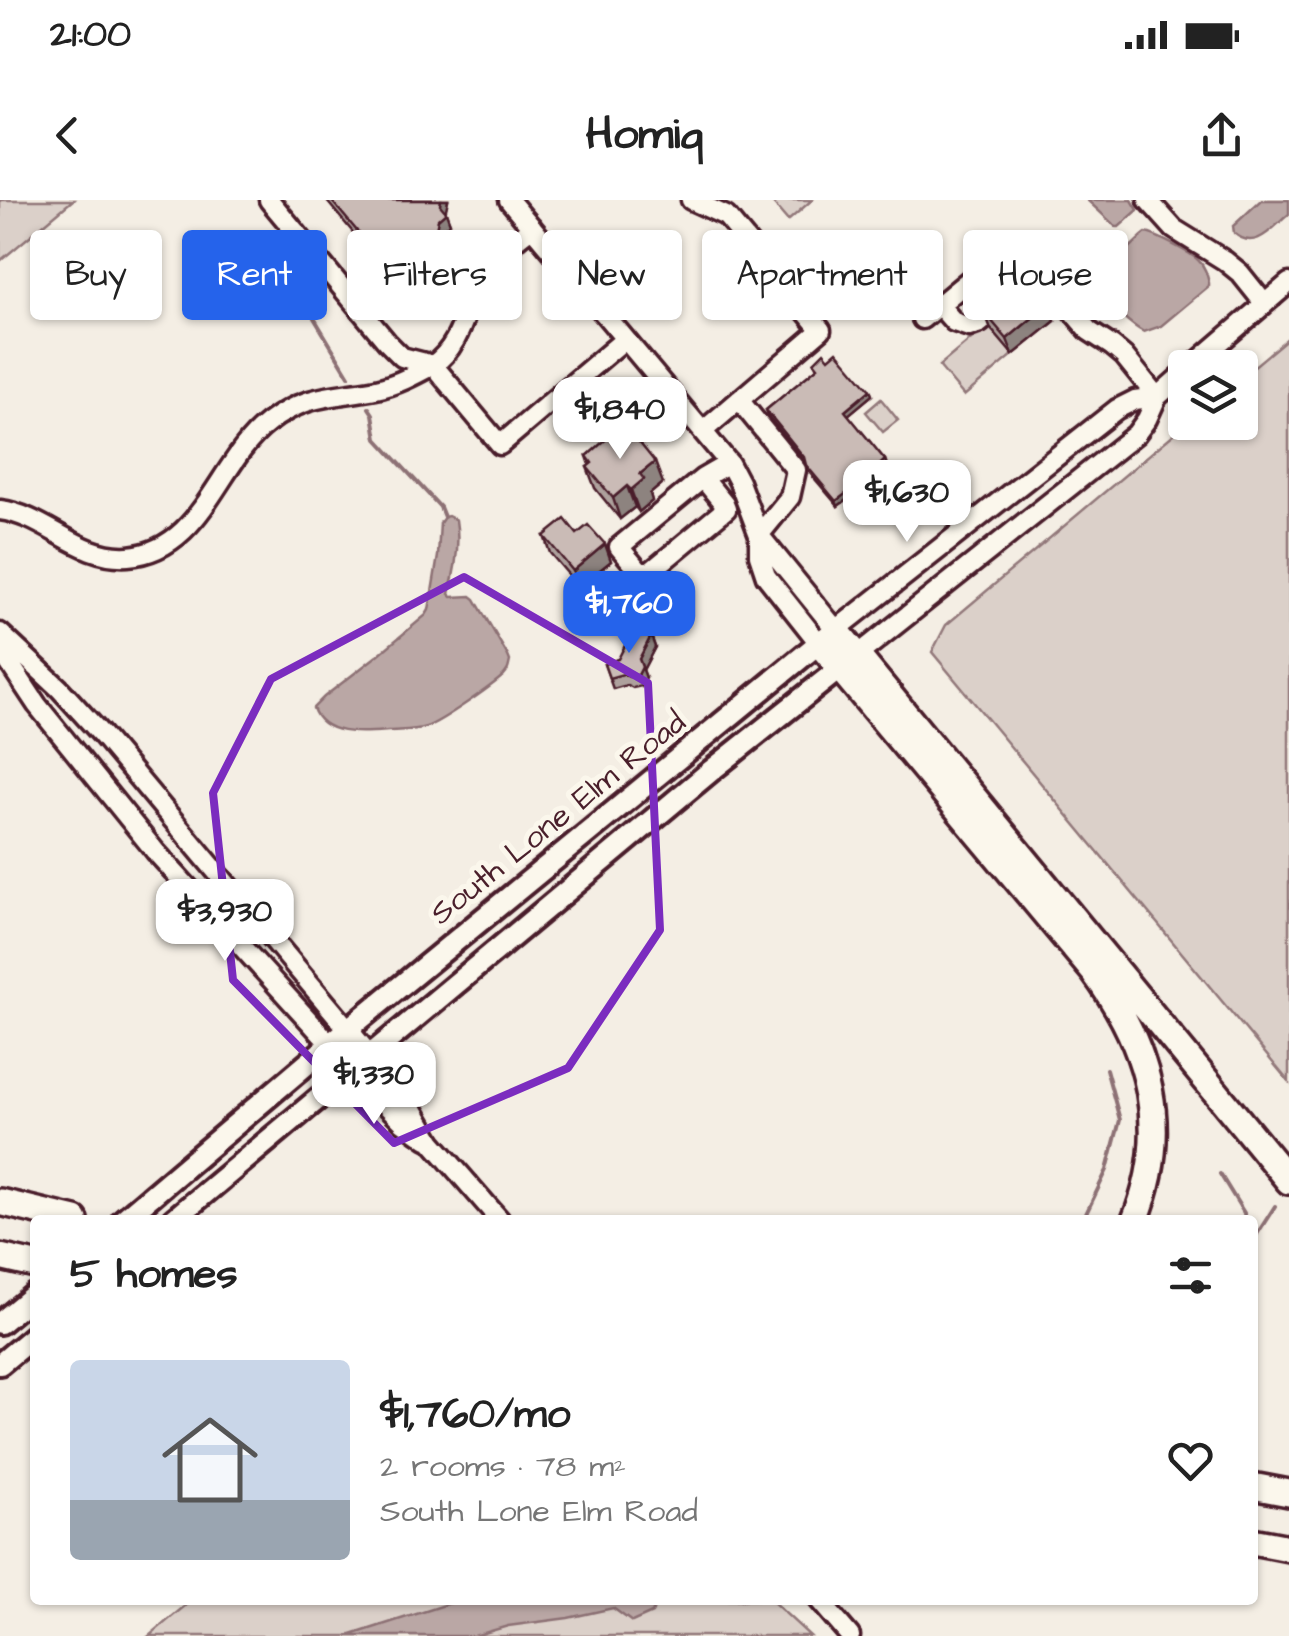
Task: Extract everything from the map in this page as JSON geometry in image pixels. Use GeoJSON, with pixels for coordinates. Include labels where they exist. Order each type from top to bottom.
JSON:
{"type":"FeatureCollection","features":[{"type":"Feature","properties":{"kind":"highway"},"geometry":{"type":"LineString","coordinates":[[828,636],[1123,1013],[1142,1060],[1153,1130],[1146,1185],[1136,1215]]}},
{"type":"Feature","properties":{"kind":"highway"},"geometry":{"type":"LineString","coordinates":[[848,663],[1289,1180]]}},
{"type":"Feature","properties":{"kind":"highway"},"geometry":{"type":"LineString","coordinates":[[0,1202],[54,1215]]}},
{"type":"Feature","properties":{"kind":"highway"},"geometry":{"type":"LineString","coordinates":[[0,1257],[30,1264]]}},
{"type":"Feature","properties":{"kind":"highway"},"geometry":{"type":"LineString","coordinates":[[1258,1487],[1289,1493]]}},
{"type":"Feature","properties":{"kind":"highway"},"geometry":{"type":"LineString","coordinates":[[1258,1542],[1289,1548]]}},
{"type":"Feature","properties":{"kind":"main road","name":"South Lone Elm Road"},"geometry":{"type":"LineString","coordinates":[[129,1215],[330,1044],[828,636]]}},
{"type":"Feature","properties":{"kind":"main road","name":"South Lone Elm Road"},"geometry":{"type":"LineString","coordinates":[[179,1215],[712,770],[848,663]]}},
{"type":"Feature","properties":{"kind":"main road"},"geometry":{"type":"LineString","coordinates":[[0,1323],[30,1298]]}},
{"type":"Feature","properties":{"kind":"main road"},"geometry":{"type":"LineString","coordinates":[[0,1364],[30,1339]]}},
{"type":"Feature","properties":{"kind":"street"},"geometry":{"type":"LineString","coordinates":[[268,200],[387,342],[402,356],[432,365],[500,445],[625,339]]}},
{"type":"Feature","properties":{"kind":"street"},"geometry":{"type":"LineString","coordinates":[[510,200],[728,463],[759,535],[759,556],[766,576],[828,636]]}},
{"type":"Feature","properties":{"kind":"street"},"geometry":{"type":"LineString","coordinates":[[691,200],[726,216],[821,330],[703,432]]}},
{"type":"Feature","properties":{"kind":"street"},"geometry":{"type":"LineString","coordinates":[[1148,200],[1174,229],[1233,268],[1264,303]]}},
{"type":"Feature","properties":{"kind":"street"},"geometry":{"type":"LineString","coordinates":[[522,235],[532,226]]}},
{"type":"Feature","properties":{"kind":"street","name":"South Lone Elm Road"},"geometry":{"type":"LineString","coordinates":[[1211,350],[1289,283]]}},
{"type":"Feature","properties":{"kind":"street"},"geometry":{"type":"LineString","coordinates":[[943,302],[963,285]]}},
{"type":"Feature","properties":{"kind":"street"},"geometry":{"type":"LineString","coordinates":[[943,310],[954,322],[968,327],[983,320]]}},
{"type":"Feature","properties":{"kind":"street"},"geometry":{"type":"LineString","coordinates":[[0,510],[17,512],[95,552],[133,556],[153,550],[194,520],[242,450],[266,424],[318,397],[379,388],[432,365],[450,349],[465,320]]}},
{"type":"Feature","properties":{"kind":"street"},"geometry":{"type":"LineString","coordinates":[[1075,320],[1124,356],[1156,397]]}},
{"type":"Feature","properties":{"kind":"street","name":"South Lone Elm Road"},"geometry":{"type":"LineString","coordinates":[[848,663],[1136,434],[1156,397],[1168,387]]}},
{"type":"Feature","properties":{"kind":"street","name":"South Lone Elm Road"},"geometry":{"type":"LineString","coordinates":[[828,636],[1117,409],[1135,400],[1156,397]]}},
{"type":"Feature","properties":{"kind":"street"},"geometry":{"type":"LineString","coordinates":[[739,400],[796,470],[790,496],[759,535]]}},
{"type":"Feature","properties":{"kind":"street"},"geometry":{"type":"LineString","coordinates":[[703,478],[726,509],[650,572],[640,572],[619,547],[703,478],[728,463]]}},
{"type":"Feature","properties":{"kind":"street"},"geometry":{"type":"LineString","coordinates":[[0,633],[60,688],[102,735],[347,1030],[360,1062]]}},
{"type":"Feature","properties":{"kind":"street"},"geometry":{"type":"LineString","coordinates":[[0,650],[37,705],[143,836],[330,1044],[360,1062],[413,1109],[432,1142],[496,1215]]}},
{"type":"Feature","properties":{"kind":"street"},"geometry":{"type":"LineString","coordinates":[[824,1605],[850,1636]]}},
{"type":"Feature","properties":{"kind":"highlighted area"},"geometry":{"type":"Polygon","coordinates":[[[464,577],[648,683],[660,930],[568,1068],[394,1143],[233,980],[213,793],[271,679],[464,577]]]}},
{"type":"Feature","properties":{"kind":"shaded area"},"geometry":{"type":"Polygon","coordinates":[[[0,200],[73,200],[37,230],[30,230],[30,236],[0,261],[0,200]]]}},
{"type":"Feature","properties":{"kind":"shaded area"},"geometry":{"type":"Polygon","coordinates":[[[770,200],[812,200],[788,221],[770,200]]]}},
{"type":"Feature","properties":{"kind":"shaded area"},"geometry":{"type":"Polygon","coordinates":[[[1087,200],[1132,200],[1138,210],[1116,227],[1087,200]]]}},
{"type":"Feature","properties":{"kind":"shaded area"},"geometry":{"type":"Polygon","coordinates":[[[1261,200],[1289,200],[1289,214],[1256,239],[1234,233],[1233,226],[1261,200]]]}},
{"type":"Feature","properties":{"kind":"shaded area"},"geometry":{"type":"Polygon","coordinates":[[[1146,233],[1173,245],[1198,260],[1209,286],[1161,326],[1144,332],[1127,320],[1128,249],[1146,233]]]}},
{"type":"Feature","properties":{"kind":"shaded area"},"geometry":{"type":"Polygon","coordinates":[[[994,320],[1013,355],[964,396],[939,366],[994,320]]]}},
{"type":"Feature","properties":{"kind":"shaded area"},"geometry":{"type":"Polygon","coordinates":[[[1289,337],[1289,1082],[932,652],[946,625],[1168,439],[1258,440],[1258,363],[1289,337]]]}},
{"type":"Feature","properties":{"kind":"shaded area"},"geometry":{"type":"Polygon","coordinates":[[[881,399],[898,420],[883,432],[866,412],[881,399]]]}},
{"type":"Feature","properties":{"kind":"shaded area"},"geometry":{"type":"Polygon","coordinates":[[[448,516],[456,520],[457,539],[449,594],[475,599],[508,656],[507,671],[466,703],[426,727],[355,732],[325,724],[313,708],[429,610],[440,523],[448,516]]]}},
{"type":"Feature","properties":{"kind":"shaded area"},"geometry":{"type":"Polygon","coordinates":[[[186,1605],[776,1605],[810,1636],[149,1636],[186,1605]]]}},
{"type":"Feature","properties":{"kind":"shaded area"},"geometry":{"type":"Polygon","coordinates":[[[444,1605],[656,1605],[652,1613],[632,1622],[613,1608],[508,1626],[474,1636],[348,1636],[444,1605]]]}},
{"type":"Feature","properties":{"kind":"building"},"geometry":{"type":"Polygon","coordinates":[[[331,200],[441,200],[446,212],[438,219],[435,230],[356,230],[331,200]]]}},
{"type":"Feature","properties":{"kind":"building"},"geometry":{"type":"Polygon","coordinates":[[[991,320],[1030,320],[1007,339],[991,320]]]}},
{"type":"Feature","properties":{"kind":"building"},"geometry":{"type":"Polygon","coordinates":[[[837,351],[870,390],[845,411],[885,460],[836,501],[766,410],[818,367],[814,362],[824,352],[829,358],[837,351]]]}},
{"type":"Feature","properties":{"kind":"building"},"geometry":{"type":"Polygon","coordinates":[[[619,428],[625,435],[630,431],[655,462],[640,474],[644,479],[613,498],[587,467],[592,463],[587,456],[619,428]]]}},
{"type":"Feature","properties":{"kind":"building"},"geometry":{"type":"Polygon","coordinates":[[[565,519],[577,534],[588,525],[605,544],[573,571],[544,536],[565,519]]]}},
{"type":"Feature","properties":{"kind":"building"},"geometry":{"type":"Polygon","coordinates":[[[634,628],[651,636],[639,659],[642,667],[638,675],[609,678],[604,664],[618,659],[634,628]]]}},
{"type":"Feature","properties":{"kind":"waterway"},"geometry":{"type":"LineString","coordinates":[[315,320],[349,376]]}},
{"type":"Feature","properties":{"kind":"waterway"},"geometry":{"type":"LineString","coordinates":[[369,408],[377,439],[440,507],[444,517]]}},
{"type":"Feature","properties":{"kind":"waterway"},"geometry":{"type":"LineString","coordinates":[[1085,1215],[1107,1170],[1120,1120],[1106,1069]]}},
{"type":"Feature","properties":{"kind":"waterway"},"geometry":{"type":"LineString","coordinates":[[1220,1174],[1244,1215]]}},
{"type":"Feature","properties":{"kind":"waterway"},"geometry":{"type":"LineString","coordinates":[[1258,1233],[1275,1206]]}}]}
